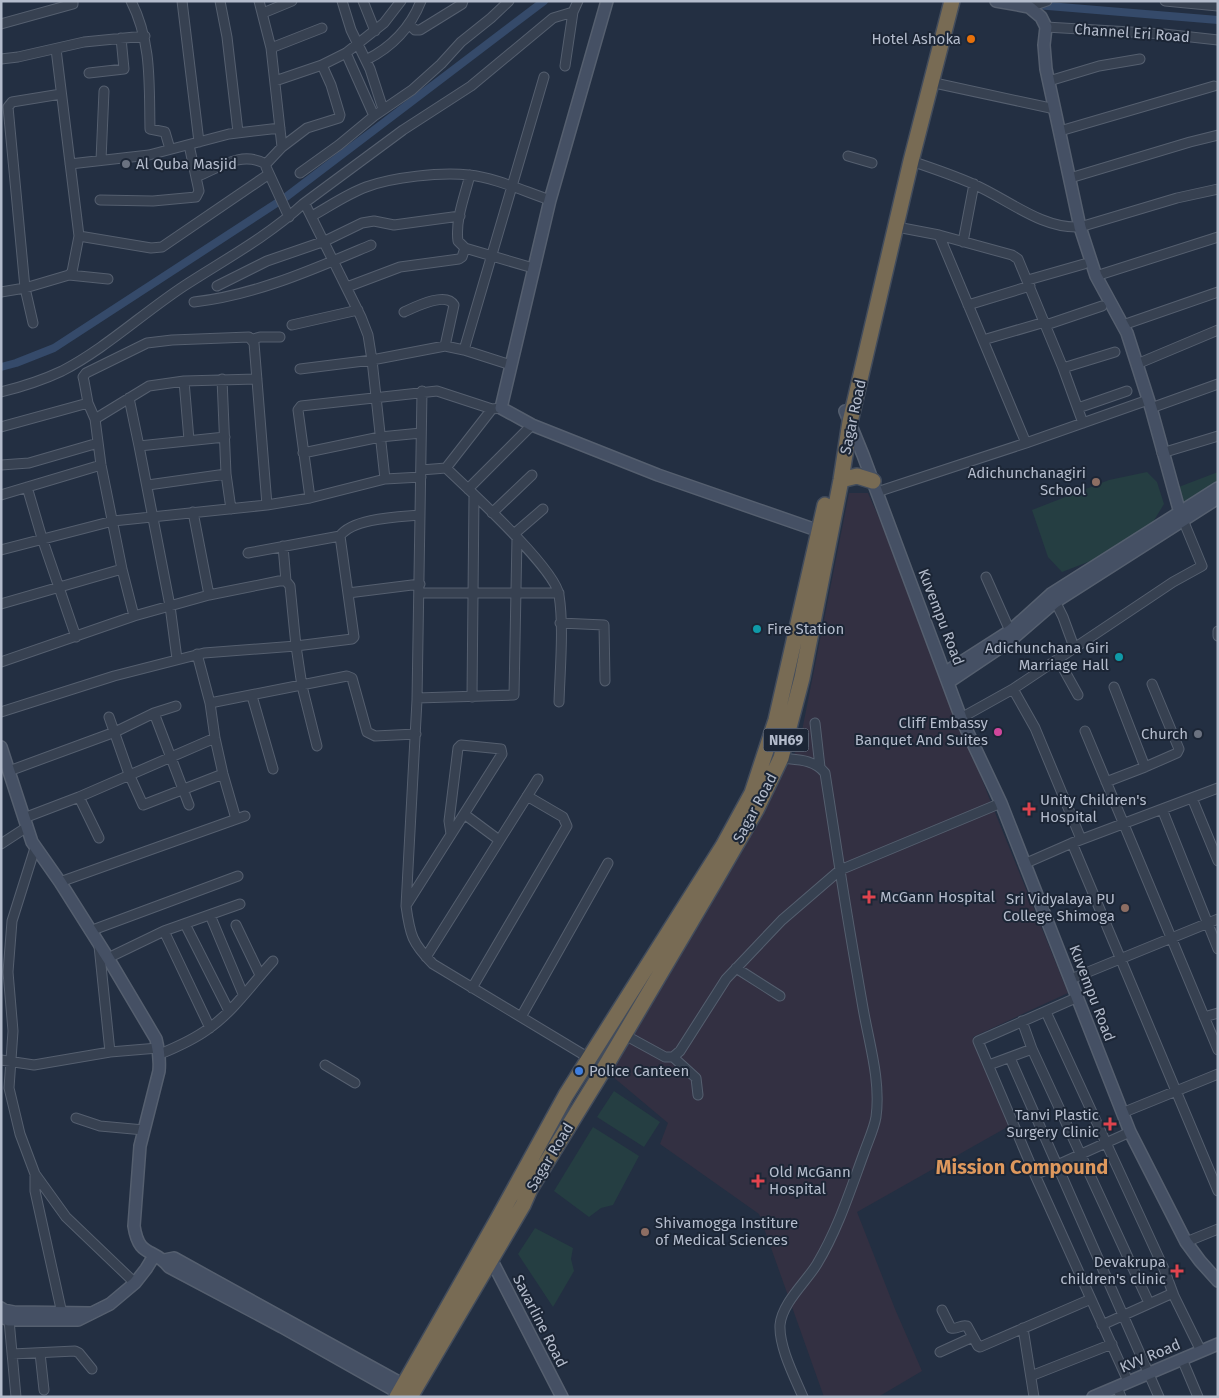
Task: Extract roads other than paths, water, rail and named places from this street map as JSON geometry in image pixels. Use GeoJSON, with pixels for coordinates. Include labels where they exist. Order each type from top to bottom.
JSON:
{"type":"FeatureCollection","features":[{"type":"Feature","properties":{"kind":"highway","name":"Sagar Road"},"geometry":{"type":"LineString","coordinates":[[402,1393],[491,1259],[530,1189],[605,1067],[756,810],[781,758],[802,678],[824,533],[841,480],[857,352],[880,264],[913,113],[941,1]]}},
{"type":"Feature","properties":{"kind":"highway","name":"Sagar Road"},"geometry":{"type":"LineString","coordinates":[[402,1393],[566,1095],[723,846],[752,793],[776,720],[824,533],[848,416],[897,227],[930,82],[952,1]]}},
{"type":"Feature","properties":{"kind":"highway"},"geometry":{"type":"LineString","coordinates":[[841,480],[856,476],[875,486]]}},
{"type":"Feature","properties":{"kind":"street"},"geometry":{"type":"LineString","coordinates":[[1,24],[73,4],[73,1]]}},
{"type":"Feature","properties":{"kind":"street"},"geometry":{"type":"LineString","coordinates":[[131,1],[145,36],[150,129],[165,132],[170,149]]}},
{"type":"Feature","properties":{"kind":"street"},"geometry":{"type":"LineString","coordinates":[[182,1],[199,142]]}},
{"type":"Feature","properties":{"kind":"street"},"geometry":{"type":"LineString","coordinates":[[220,1],[227,37],[238,132]]}},
{"type":"Feature","properties":{"kind":"street"},"geometry":{"type":"LineString","coordinates":[[259,1],[271,48],[282,146]]}},
{"type":"Feature","properties":{"kind":"street"},"geometry":{"type":"LineString","coordinates":[[263,12],[292,1]]}},
{"type":"Feature","properties":{"kind":"street"},"geometry":{"type":"LineString","coordinates":[[342,1],[346,18],[366,60],[383,109]]}},
{"type":"Feature","properties":{"kind":"street"},"geometry":{"type":"LineString","coordinates":[[363,1],[375,31]]}},
{"type":"Feature","properties":{"kind":"street"},"geometry":{"type":"LineString","coordinates":[[275,81],[322,65],[346,53],[384,23],[401,1]]}},
{"type":"Feature","properties":{"kind":"street"},"geometry":{"type":"LineString","coordinates":[[366,60],[382,52],[398,39],[410,24],[421,1]]}},
{"type":"Feature","properties":{"kind":"street"},"geometry":{"type":"LineString","coordinates":[[410,24],[416,30],[420,30],[462,4],[463,1]]}},
{"type":"Feature","properties":{"kind":"street"},"geometry":{"type":"LineString","coordinates":[[300,173],[339,145],[383,109],[412,90],[441,64],[461,42],[509,1]]}},
{"type":"Feature","properties":{"kind":"street"},"geometry":{"type":"LineString","coordinates":[[565,66],[573,12],[578,1]]}},
{"type":"Feature","properties":{"kind":"street"},"geometry":{"type":"LineString","coordinates":[[1,550],[113,521],[152,515],[231,509],[310,498],[385,479],[446,468],[497,408],[511,365],[528,299],[533,268],[550,200],[607,1]]}},
{"type":"Feature","properties":{"kind":"street"},"geometry":{"type":"LineString","coordinates":[[961,718],[1013,689],[1173,582],[1202,566],[1182,517],[1162,453],[1150,404],[1123,324],[1110,305],[1096,276],[1080,227],[1049,80],[1044,45],[1046,27],[1042,17],[1029,7],[996,1]]}},
{"type":"Feature","properties":{"kind":"street"},"geometry":{"type":"LineString","coordinates":[[1029,7],[1047,1]]}},
{"type":"Feature","properties":{"kind":"street"},"geometry":{"type":"LineString","coordinates":[[1165,1],[1218,6]]}},
{"type":"Feature","properties":{"kind":"street"},"geometry":{"type":"LineString","coordinates":[[1,392],[15,389],[62,371],[103,345],[183,287],[228,259],[288,213],[305,204],[403,130],[470,86],[553,18],[573,12]]}},
{"type":"Feature","properties":{"kind":"street","name":"Channel Eri Road"},"geometry":{"type":"LineString","coordinates":[[1046,27],[1164,34],[1218,40]]}},
{"type":"Feature","properties":{"kind":"street"},"geometry":{"type":"LineString","coordinates":[[271,48],[322,28]]}},
{"type":"Feature","properties":{"kind":"street"},"geometry":{"type":"LineString","coordinates":[[1,59],[18,58],[84,42],[145,36]]}},
{"type":"Feature","properties":{"kind":"street"},"geometry":{"type":"LineString","coordinates":[[89,73],[124,69],[121,38]]}},
{"type":"Feature","properties":{"kind":"street"},"geometry":{"type":"LineString","coordinates":[[56,48],[79,236],[70,275]]}},
{"type":"Feature","properties":{"kind":"street"},"geometry":{"type":"LineString","coordinates":[[346,53],[374,116]]}},
{"type":"Feature","properties":{"kind":"street"},"geometry":{"type":"LineString","coordinates":[[1049,80],[1100,66],[1140,59]]}},
{"type":"Feature","properties":{"kind":"street"},"geometry":{"type":"LineString","coordinates":[[266,164],[282,146],[307,128],[337,119],[340,116],[331,85],[322,65]]}},
{"type":"Feature","properties":{"kind":"street"},"geometry":{"type":"LineString","coordinates":[[464,350],[544,77]]}},
{"type":"Feature","properties":{"kind":"street"},"geometry":{"type":"LineString","coordinates":[[930,82],[1055,109]]}},
{"type":"Feature","properties":{"kind":"street"},"geometry":{"type":"LineString","coordinates":[[1060,131],[1214,86]]}},
{"type":"Feature","properties":{"kind":"street"},"geometry":{"type":"LineString","coordinates":[[101,160],[104,91]]}},
{"type":"Feature","properties":{"kind":"street"},"geometry":{"type":"LineString","coordinates":[[33,322],[25,288],[8,107],[12,102],[61,94]]}},
{"type":"Feature","properties":{"kind":"street"},"geometry":{"type":"LineString","coordinates":[[70,164],[149,154],[238,132],[280,128]]}},
{"type":"Feature","properties":{"kind":"street"},"geometry":{"type":"LineString","coordinates":[[1070,178],[1218,135]]}},
{"type":"Feature","properties":{"kind":"street"},"geometry":{"type":"LineString","coordinates":[[100,200],[153,201],[196,197],[199,191],[189,145]]}},
{"type":"Feature","properties":{"kind":"street"},"geometry":{"type":"LineString","coordinates":[[848,156],[872,163]]}},
{"type":"Feature","properties":{"kind":"street"},"geometry":{"type":"LineString","coordinates":[[196,177],[242,158],[257,159],[266,164],[288,213]]}},
{"type":"Feature","properties":{"kind":"street"},"geometry":{"type":"LineString","coordinates":[[911,162],[974,184],[1049,223],[1068,228],[1080,227],[1177,198],[1218,189]]}},
{"type":"Feature","properties":{"kind":"street"},"geometry":{"type":"LineString","coordinates":[[79,236],[151,248],[162,247],[269,174]]}},
{"type":"Feature","properties":{"kind":"street"},"geometry":{"type":"LineString","coordinates":[[312,216],[366,187],[423,176],[470,175],[550,200]]}},
{"type":"Feature","properties":{"kind":"street"},"geometry":{"type":"LineString","coordinates":[[470,175],[460,216],[458,241],[464,248],[533,268]]}},
{"type":"Feature","properties":{"kind":"street"},"geometry":{"type":"LineString","coordinates":[[963,242],[974,184]]}},
{"type":"Feature","properties":{"kind":"street"},"geometry":{"type":"LineString","coordinates":[[305,204],[325,241],[368,335],[385,479]]}},
{"type":"Feature","properties":{"kind":"street"},"geometry":{"type":"LineString","coordinates":[[217,286],[267,261],[325,241],[368,222],[394,225],[460,216]]}},
{"type":"Feature","properties":{"kind":"street"},"geometry":{"type":"LineString","coordinates":[[897,227],[939,235],[1012,255],[1018,259],[1084,423]]}},
{"type":"Feature","properties":{"kind":"street"},"geometry":{"type":"LineString","coordinates":[[939,235],[1026,444]]}},
{"type":"Feature","properties":{"kind":"street"},"geometry":{"type":"LineString","coordinates":[[1096,276],[1218,238]]}},
{"type":"Feature","properties":{"kind":"street"},"geometry":{"type":"LineString","coordinates":[[194,302],[224,297],[275,283],[312,271],[371,245]]}},
{"type":"Feature","properties":{"kind":"street"},"geometry":{"type":"LineString","coordinates":[[347,287],[400,267],[459,259],[464,248]]}},
{"type":"Feature","properties":{"kind":"street"},"geometry":{"type":"LineString","coordinates":[[968,305],[1084,264]]}},
{"type":"Feature","properties":{"kind":"street"},"geometry":{"type":"LineString","coordinates":[[1,292],[25,288],[70,275],[108,279]]}},
{"type":"Feature","properties":{"kind":"street"},"geometry":{"type":"LineString","coordinates":[[1123,324],[1218,292]]}},
{"type":"Feature","properties":{"kind":"street"},"geometry":{"type":"LineString","coordinates":[[404,312],[433,301],[446,299],[452,301],[454,305],[445,346]]}},
{"type":"Feature","properties":{"kind":"street"},"geometry":{"type":"LineString","coordinates":[[983,340],[1102,306]]}},
{"type":"Feature","properties":{"kind":"street"},"geometry":{"type":"LineString","coordinates":[[292,325],[358,310]]}},
{"type":"Feature","properties":{"kind":"street"},"geometry":{"type":"LineString","coordinates":[[1137,364],[1218,330]]}},
{"type":"Feature","properties":{"kind":"street"},"geometry":{"type":"LineString","coordinates":[[134,616],[101,465],[95,419],[88,403],[83,377],[86,373],[147,343],[172,340],[280,337]]}},
{"type":"Feature","properties":{"kind":"street"},"geometry":{"type":"LineString","coordinates":[[253,339],[267,504]]}},
{"type":"Feature","properties":{"kind":"street"},"geometry":{"type":"LineString","coordinates":[[300,369],[372,360],[445,346],[511,365]]}},
{"type":"Feature","properties":{"kind":"street"},"geometry":{"type":"LineString","coordinates":[[1063,368],[1115,352]]}},
{"type":"Feature","properties":{"kind":"street"},"geometry":{"type":"LineString","coordinates":[[222,379],[226,474],[231,509]]}},
{"type":"Feature","properties":{"kind":"street"},"geometry":{"type":"LineString","coordinates":[[95,419],[149,386],[184,381],[257,379]]}},
{"type":"Feature","properties":{"kind":"street"},"geometry":{"type":"LineString","coordinates":[[184,381],[189,440]]}},
{"type":"Feature","properties":{"kind":"street"},"geometry":{"type":"LineString","coordinates":[[875,486],[1026,444],[1084,423],[1218,384]]}},
{"type":"Feature","properties":{"kind":"street"},"geometry":{"type":"LineString","coordinates":[[310,498],[299,408],[376,397],[437,391],[497,408],[532,425],[658,475],[824,533]]}},
{"type":"Feature","properties":{"kind":"street"},"geometry":{"type":"LineString","coordinates":[[1078,408],[1127,391]]}},
{"type":"Feature","properties":{"kind":"street"},"geometry":{"type":"LineString","coordinates":[[422,392],[416,734],[406,906],[410,933],[419,951],[433,964],[589,1058]]}},
{"type":"Feature","properties":{"kind":"street"},"geometry":{"type":"LineString","coordinates":[[129,398],[148,485],[170,606],[177,659]]}},
{"type":"Feature","properties":{"kind":"street"},"geometry":{"type":"LineString","coordinates":[[1,426],[88,403]]}},
{"type":"Feature","properties":{"kind":"street","name":"Kuvempu Road"},"geometry":{"type":"LineString","coordinates":[[848,416],[961,718],[1001,803],[1130,1132],[1186,1242],[1200,1262],[1218,1281]]}},
{"type":"Feature","properties":{"kind":"street"},"geometry":{"type":"LineString","coordinates":[[472,697],[474,594],[471,492],[532,425]]}},
{"type":"Feature","properties":{"kind":"street"},"geometry":{"type":"LineString","coordinates":[[303,453],[380,437],[421,433]]}},
{"type":"Feature","properties":{"kind":"street"},"geometry":{"type":"LineString","coordinates":[[1162,453],[1218,436]]}},
{"type":"Feature","properties":{"kind":"street"},"geometry":{"type":"LineString","coordinates":[[139,446],[225,437]]}},
{"type":"Feature","properties":{"kind":"street"},"geometry":{"type":"LineString","coordinates":[[1,465],[29,463],[98,443]]}},
{"type":"Feature","properties":{"kind":"street"},"geometry":{"type":"LineString","coordinates":[[1,494],[101,465]]}},
{"type":"Feature","properties":{"kind":"street"},"geometry":{"type":"LineString","coordinates":[[446,468],[515,536],[544,568],[559,593],[559,702]]}},
{"type":"Feature","properties":{"kind":"street"},"geometry":{"type":"LineString","coordinates":[[148,485],[226,474]]}},
{"type":"Feature","properties":{"kind":"street"},"geometry":{"type":"LineString","coordinates":[[492,513],[532,475]]}},
{"type":"Feature","properties":{"kind":"street"},"geometry":{"type":"LineString","coordinates":[[27,486],[42,538],[76,637]]}},
{"type":"Feature","properties":{"kind":"street"},"geometry":{"type":"LineString","coordinates":[[1182,517],[1218,488]]}},
{"type":"Feature","properties":{"kind":"street"},"geometry":{"type":"LineString","coordinates":[[947,677],[1053,598],[1182,517],[1218,498]]}},
{"type":"Feature","properties":{"kind":"street"},"geometry":{"type":"LineString","coordinates":[[417,698],[514,695],[515,536],[543,509]]}},
{"type":"Feature","properties":{"kind":"street"},"geometry":{"type":"LineString","coordinates":[[193,512],[209,595]]}},
{"type":"Feature","properties":{"kind":"street"},"geometry":{"type":"LineString","coordinates":[[248,553],[340,536],[347,528],[360,523],[420,515]]}},
{"type":"Feature","properties":{"kind":"street"},"geometry":{"type":"LineString","coordinates":[[1,712],[114,676],[197,654],[296,646],[352,639],[354,637],[340,536]]}},
{"type":"Feature","properties":{"kind":"street"},"geometry":{"type":"LineString","coordinates":[[282,546],[286,581],[290,586],[302,686],[317,746]]}},
{"type":"Feature","properties":{"kind":"street"},"geometry":{"type":"LineString","coordinates":[[1,604],[122,568]]}},
{"type":"Feature","properties":{"kind":"street"},"geometry":{"type":"LineString","coordinates":[[986,577],[1010,631]]}},
{"type":"Feature","properties":{"kind":"street"},"geometry":{"type":"LineString","coordinates":[[1,662],[134,616],[209,595],[279,580],[286,581]]}},
{"type":"Feature","properties":{"kind":"street"},"geometry":{"type":"LineString","coordinates":[[348,593],[420,588],[474,594],[559,593]]}},
{"type":"Feature","properties":{"kind":"street"},"geometry":{"type":"LineString","coordinates":[[947,677],[1010,641],[1053,598]]}},
{"type":"Feature","properties":{"kind":"street"},"geometry":{"type":"LineString","coordinates":[[1053,598],[1063,617],[1074,647]]}},
{"type":"Feature","properties":{"kind":"street"},"geometry":{"type":"LineString","coordinates":[[560,623],[604,625],[606,681]]}},
{"type":"Feature","properties":{"kind":"street"},"geometry":{"type":"LineString","coordinates":[[1218,630],[1218,636]]}},
{"type":"Feature","properties":{"kind":"street"},"geometry":{"type":"LineString","coordinates":[[197,654],[210,703],[223,774],[236,819]]}},
{"type":"Feature","properties":{"kind":"street"},"geometry":{"type":"LineString","coordinates":[[1058,659],[1078,695]]}},
{"type":"Feature","properties":{"kind":"street"},"geometry":{"type":"LineString","coordinates":[[210,703],[350,676],[367,732],[370,735],[416,734]]}},
{"type":"Feature","properties":{"kind":"street"},"geometry":{"type":"LineString","coordinates":[[1106,782],[1177,753],[1179,749],[1152,684]]}},
{"type":"Feature","properties":{"kind":"street"},"geometry":{"type":"LineString","coordinates":[[1114,687],[1145,767]]}},
{"type":"Feature","properties":{"kind":"street"},"geometry":{"type":"LineString","coordinates":[[1013,689],[1035,728],[1119,958],[1218,1191]]}},
{"type":"Feature","properties":{"kind":"street"},"geometry":{"type":"LineString","coordinates":[[252,696],[273,769]]}},
{"type":"Feature","properties":{"kind":"street"},"geometry":{"type":"LineString","coordinates":[[9,771],[114,732],[154,713],[176,706]]}},
{"type":"Feature","properties":{"kind":"street"},"geometry":{"type":"LineString","coordinates":[[154,713],[169,757],[189,805]]}},
{"type":"Feature","properties":{"kind":"street"},"geometry":{"type":"LineString","coordinates":[[109,717],[143,805],[223,774]]}},
{"type":"Feature","properties":{"kind":"street"},"geometry":{"type":"LineString","coordinates":[[815,723],[820,767]]}},
{"type":"Feature","properties":{"kind":"street"},"geometry":{"type":"LineString","coordinates":[[1085,730],[1218,1050]]}},
{"type":"Feature","properties":{"kind":"street"},"geometry":{"type":"LineString","coordinates":[[1,844],[26,823],[130,774],[215,738]]}},
{"type":"Feature","properties":{"kind":"street"},"geometry":{"type":"LineString","coordinates":[[406,906],[502,754],[501,749],[461,745],[458,748],[449,821],[451,834]]}},
{"type":"Feature","properties":{"kind":"street"},"geometry":{"type":"LineString","coordinates":[[1,747],[35,848],[60,882],[99,943],[156,1039],[159,1051],[159,1071],[140,1146],[134,1226],[136,1238],[142,1248],[159,1258],[169,1267],[402,1393]]}},
{"type":"Feature","properties":{"kind":"street"},"geometry":{"type":"LineString","coordinates":[[781,758],[811,762],[820,767],[825,773],[874,1066],[877,1105],[873,1129],[831,1239],[816,1266],[791,1300],[780,1325],[788,1363],[803,1397]]}},
{"type":"Feature","properties":{"kind":"street"},"geometry":{"type":"LineString","coordinates":[[426,957],[538,779]]}},
{"type":"Feature","properties":{"kind":"street"},"geometry":{"type":"LineString","coordinates":[[1024,864],[1076,841],[1218,788]]}},
{"type":"Feature","properties":{"kind":"street"},"geometry":{"type":"LineString","coordinates":[[472,988],[567,826],[563,816],[527,796]]}},
{"type":"Feature","properties":{"kind":"street"},"geometry":{"type":"LineString","coordinates":[[80,797],[99,838]]}},
{"type":"Feature","properties":{"kind":"street"},"geometry":{"type":"LineString","coordinates":[[1192,798],[1218,861]]}},
{"type":"Feature","properties":{"kind":"street"},"geometry":{"type":"LineString","coordinates":[[623,1034],[665,1057],[673,1057],[680,1051],[726,979],[782,920],[840,870],[1001,803]]}},
{"type":"Feature","properties":{"kind":"street"},"geometry":{"type":"LineString","coordinates":[[1162,809],[1218,949]]}},
{"type":"Feature","properties":{"kind":"street"},"geometry":{"type":"LineString","coordinates":[[464,814],[499,840]]}},
{"type":"Feature","properties":{"kind":"street"},"geometry":{"type":"LineString","coordinates":[[60,882],[245,816]]}},
{"type":"Feature","properties":{"kind":"street"},"geometry":{"type":"LineString","coordinates":[[35,848],[6,939],[13,1032],[9,1088],[20,1134],[34,1174],[66,1217],[135,1283]]}},
{"type":"Feature","properties":{"kind":"street"},"geometry":{"type":"LineString","coordinates":[[521,1017],[608,863]]}},
{"type":"Feature","properties":{"kind":"street"},"geometry":{"type":"LineString","coordinates":[[90,931],[238,876]]}},
{"type":"Feature","properties":{"kind":"street"},"geometry":{"type":"LineString","coordinates":[[108,958],[164,931],[240,904]]}},
{"type":"Feature","properties":{"kind":"street"},"geometry":{"type":"LineString","coordinates":[[210,915],[243,994]]}},
{"type":"Feature","properties":{"kind":"street"},"geometry":{"type":"LineString","coordinates":[[1071,979],[1218,919]]}},
{"type":"Feature","properties":{"kind":"street"},"geometry":{"type":"LineString","coordinates":[[185,924],[229,1011]]}},
{"type":"Feature","properties":{"kind":"street"},"geometry":{"type":"LineString","coordinates":[[236,925],[260,975]]}},
{"type":"Feature","properties":{"kind":"street"},"geometry":{"type":"LineString","coordinates":[[164,931],[210,1028]]}},
{"type":"Feature","properties":{"kind":"street"},"geometry":{"type":"LineString","coordinates":[[99,943],[110,1052]]}},
{"type":"Feature","properties":{"kind":"street"},"geometry":{"type":"LineString","coordinates":[[1,1060],[34,1065],[110,1052],[159,1051],[190,1041],[210,1028],[229,1011],[272,962]]}},
{"type":"Feature","properties":{"kind":"street"},"geometry":{"type":"LineString","coordinates":[[736,968],[780,996]]}},
{"type":"Feature","properties":{"kind":"street"},"geometry":{"type":"LineString","coordinates":[[1078,997],[978,1041],[1035,1175],[1112,1344],[1122,1388]]}},
{"type":"Feature","properties":{"kind":"street"},"geometry":{"type":"LineString","coordinates":[[1046,1012],[1164,1269],[1172,1293],[1201,1351]]}},
{"type":"Feature","properties":{"kind":"street"},"geometry":{"type":"LineString","coordinates":[[1204,1017],[1218,1013]]}},
{"type":"Feature","properties":{"kind":"street"},"geometry":{"type":"LineString","coordinates":[[1022,1022],[1032,1049],[1149,1303]]}},
{"type":"Feature","properties":{"kind":"street"},"geometry":{"type":"LineString","coordinates":[[989,1065],[1032,1049]]}},
{"type":"Feature","properties":{"kind":"street"},"geometry":{"type":"LineString","coordinates":[[673,1057],[696,1078],[698,1095]]}},
{"type":"Feature","properties":{"kind":"street"},"geometry":{"type":"LineString","coordinates":[[1010,1058],[1159,1397]]}},
{"type":"Feature","properties":{"kind":"street"},"geometry":{"type":"LineString","coordinates":[[325,1065],[355,1083]]}},
{"type":"Feature","properties":{"kind":"street"},"geometry":{"type":"LineString","coordinates":[[1122,1113],[1218,1074]]}},
{"type":"Feature","properties":{"kind":"street"},"geometry":{"type":"LineString","coordinates":[[76,1118],[100,1126],[144,1130]]}},
{"type":"Feature","properties":{"kind":"street"},"geometry":{"type":"LineString","coordinates":[[1035,1175],[1130,1132]]}},
{"type":"Feature","properties":{"kind":"street"},"geometry":{"type":"LineString","coordinates":[[34,1174],[34,1191],[62,1317]]}},
{"type":"Feature","properties":{"kind":"street"},"geometry":{"type":"LineString","coordinates":[[1186,1242],[1218,1229]]}},
{"type":"Feature","properties":{"kind":"street"},"geometry":{"type":"LineString","coordinates":[[16,1397],[12,1354],[3,1313],[62,1317],[91,1313],[110,1304],[135,1283],[146,1269],[159,1258]]}},
{"type":"Feature","properties":{"kind":"street","name":"Savarline Road"},"geometry":{"type":"LineString","coordinates":[[491,1259],[562,1397]]}},
{"type":"Feature","properties":{"kind":"street"},"geometry":{"type":"LineString","coordinates":[[1102,1325],[1172,1293]]}},
{"type":"Feature","properties":{"kind":"street"},"geometry":{"type":"LineString","coordinates":[[942,1310],[951,1328],[965,1325],[978,1346],[982,1347],[1091,1299]]}},
{"type":"Feature","properties":{"kind":"street"},"geometry":{"type":"LineString","coordinates":[[1023,1328],[1034,1397]]}},
{"type":"Feature","properties":{"kind":"street"},"geometry":{"type":"LineString","coordinates":[[940,1352],[973,1338]]}},
{"type":"Feature","properties":{"kind":"street"},"geometry":{"type":"LineString","coordinates":[[1030,1376],[1112,1344]]}},
{"type":"Feature","properties":{"kind":"street","name":"KVV Road"},"geometry":{"type":"LineString","coordinates":[[1093,1397],[1122,1388],[1149,1373],[1217,1346]]}},
{"type":"Feature","properties":{"kind":"street"},"geometry":{"type":"LineString","coordinates":[[12,1354],[75,1351],[82,1356],[92,1369]]}},
{"type":"Feature","properties":{"kind":"street"},"geometry":{"type":"LineString","coordinates":[[40,1353],[44,1390]]}},
{"type":"Feature","properties":{"kind":"street"},"geometry":{"type":"LineString","coordinates":[[1182,1359],[1198,1397]]}},
{"type":"Feature","properties":{"kind":"waterway"},"geometry":{"type":"LineString","coordinates":[[1,367],[54,348],[286,197],[544,1]]}},
{"type":"Feature","properties":{"kind":"waterway"},"geometry":{"type":"LineString","coordinates":[[1036,5],[1218,20]]}},
{"type":"Feature","properties":{"kind":"place","name":"Hotel Ashoka"},"geometry":{"type":"Point","coordinates":[971,39]}},
{"type":"Feature","properties":{"kind":"place","name":"Al Quba Masjid"},"geometry":{"type":"Point","coordinates":[126,164]}},
{"type":"Feature","properties":{"kind":"place","name":"Adichunchanagiri School"},"geometry":{"type":"Point","coordinates":[1096,482]}},
{"type":"Feature","properties":{"kind":"place","name":"Fire Station"},"geometry":{"type":"Point","coordinates":[757,629]}},
{"type":"Feature","properties":{"kind":"place","name":"Adichunchana Giri Marriage Hall"},"geometry":{"type":"Point","coordinates":[1119,657]}},
{"type":"Feature","properties":{"kind":"place","name":"Cliff Embassy Banquet And Suites"},"geometry":{"type":"Point","coordinates":[998,732]}},
{"type":"Feature","properties":{"kind":"place","name":"Church"},"geometry":{"type":"Point","coordinates":[1198,734]}},
{"type":"Feature","properties":{"kind":"place","name":"Unity Children's Hospital"},"geometry":{"type":"Point","coordinates":[1029,809]}},
{"type":"Feature","properties":{"kind":"place","name":"McGann Hospital"},"geometry":{"type":"Point","coordinates":[869,897]}},
{"type":"Feature","properties":{"kind":"place","name":"Sri Vidyalaya PU College Shimoga"},"geometry":{"type":"Point","coordinates":[1125,908]}},
{"type":"Feature","properties":{"kind":"place","name":"Police Canteen"},"geometry":{"type":"Point","coordinates":[579,1071]}},
{"type":"Feature","properties":{"kind":"place","name":"Tanvi Plastic Surgery Clinic"},"geometry":{"type":"Point","coordinates":[1110,1124]}},
{"type":"Feature","properties":{"kind":"place","name":"Old McGann Hospital"},"geometry":{"type":"Point","coordinates":[758,1181]}},
{"type":"Feature","properties":{"kind":"place","name":"Shivamogga Institure of Medical Sciences"},"geometry":{"type":"Point","coordinates":[645,1232]}},
{"type":"Feature","properties":{"kind":"place","name":"Devakrupa children's clinic"},"geometry":{"type":"Point","coordinates":[1177,1271]}},
{"type":"Feature","properties":{"kind":"district","name":"Mission Compound"},"geometry":{"type":"Point","coordinates":[1022,1167]}}]}
